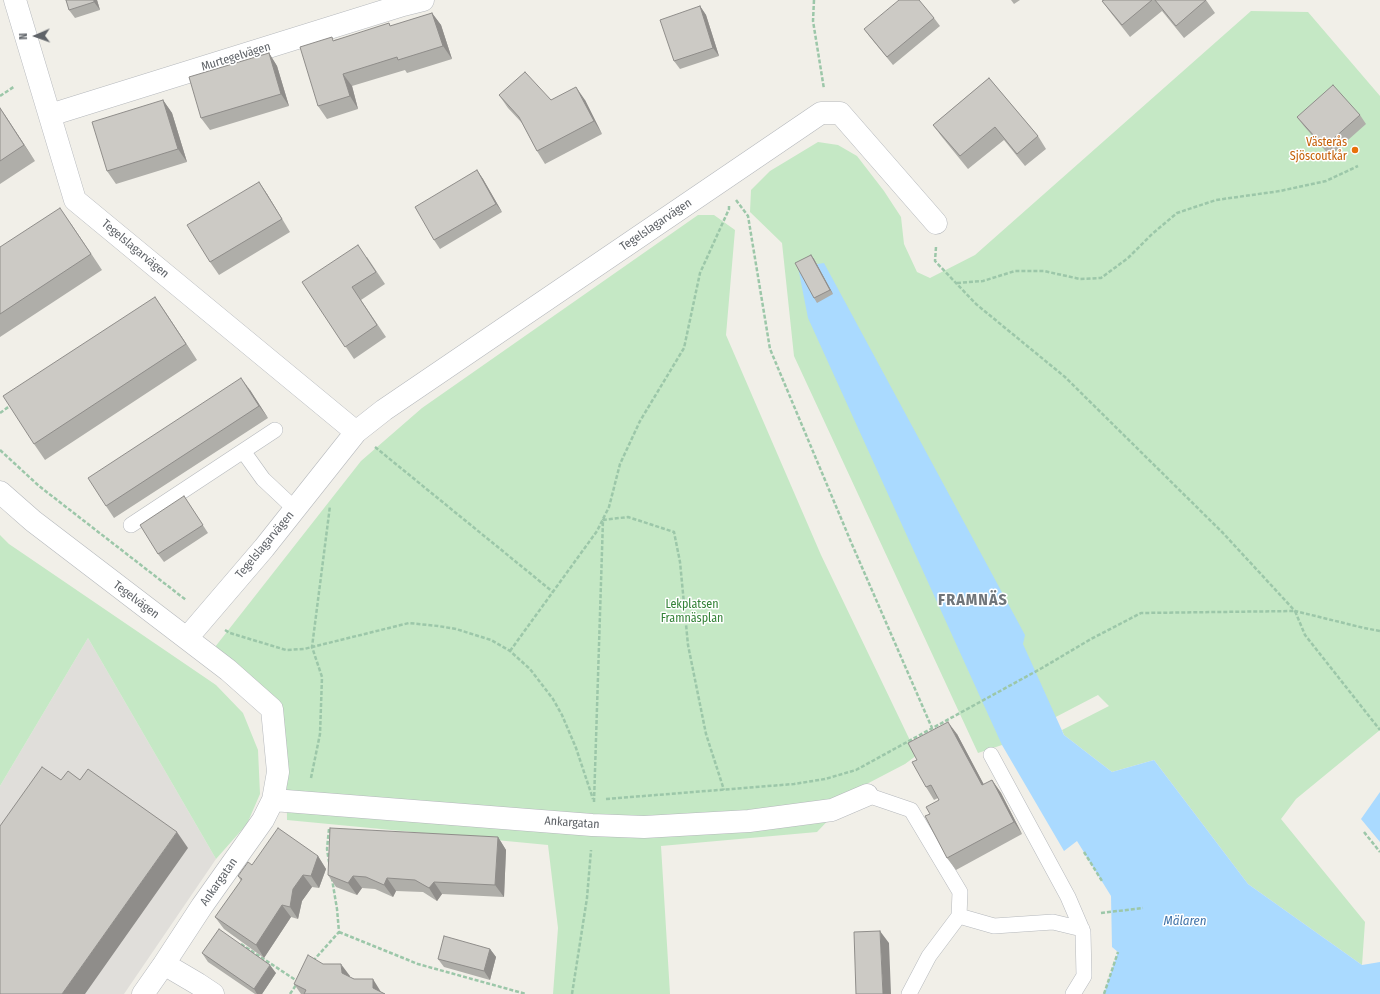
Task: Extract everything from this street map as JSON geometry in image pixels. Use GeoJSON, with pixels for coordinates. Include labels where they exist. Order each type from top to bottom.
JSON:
{"type":"FeatureCollection","features":[{"type":"Feature","properties":{"kind":"street","name":"Tegelslagarvägen"},"geometry":{"type":"LineString","coordinates":[[15,0],[75,200],[356,432]]}},
{"type":"Feature","properties":{"kind":"street","name":"Murtegelvägen"},"geometry":{"type":"LineString","coordinates":[[50,115],[409,2]]}},
{"type":"Feature","properties":{"kind":"street","name":"Tegelslagarvägen"},"geometry":{"type":"LineString","coordinates":[[187,638],[264,548],[356,432],[384,410],[821,113]]}},
{"type":"Feature","properties":{"kind":"street"},"geometry":{"type":"LineString","coordinates":[[821,113],[840,113],[936,223]]}},
{"type":"Feature","properties":{"kind":"street","name":"Tegelvägen"},"geometry":{"type":"LineString","coordinates":[[0,492],[33,521],[228,670],[272,709]]}},
{"type":"Feature","properties":{"kind":"street","name":"Ankargatan"},"geometry":{"type":"LineString","coordinates":[[143,994],[202,906],[264,820],[273,800],[278,772],[272,709]]}},
{"type":"Feature","properties":{"kind":"street","name":"Ankargatan"},"geometry":{"type":"LineString","coordinates":[[273,800],[592,825],[644,827],[749,821],[832,810],[867,795]]}},
{"type":"Feature","properties":{"kind":"street"},"geometry":{"type":"LineString","coordinates":[[164,964],[213,994]]}},
{"type":"Feature","properties":{"kind":"lane"},"geometry":{"type":"LineString","coordinates":[[131,525],[275,430]]}},
{"type":"Feature","properties":{"kind":"lane"},"geometry":{"type":"LineString","coordinates":[[244,451],[263,479],[295,509]]}},
{"type":"Feature","properties":{"kind":"lane"},"geometry":{"type":"LineString","coordinates":[[991,755],[1068,897],[1082,929],[1084,976],[1073,994]]}},
{"type":"Feature","properties":{"kind":"lane"},"geometry":{"type":"LineString","coordinates":[[867,795],[911,810],[960,892],[959,916],[929,956],[909,994]]}},
{"type":"Feature","properties":{"kind":"lane"},"geometry":{"type":"LineString","coordinates":[[959,916],[994,926],[1053,922],[1082,929]]}},
{"type":"Feature","properties":{"kind":"path"},"geometry":{"type":"LineString","coordinates":[[814,0],[813,21],[824,89],[821,113]]}},
{"type":"Feature","properties":{"kind":"path"},"geometry":{"type":"LineString","coordinates":[[957,283],[983,281],[1015,271],[1044,271],[1080,279],[1101,278],[1128,258],[1152,234],[1177,213],[1216,200],[1280,191],[1326,181],[1358,166]]}},
{"type":"Feature","properties":{"kind":"path"},"geometry":{"type":"LineString","coordinates":[[594,802],[576,748],[559,710],[542,683],[530,669],[510,651],[597,532],[609,507],[620,464],[640,421],[684,348],[700,273],[729,209],[729,193],[722,180]]}},
{"type":"Feature","properties":{"kind":"path"},"geometry":{"type":"LineString","coordinates":[[722,180],[748,216],[770,349],[851,542],[932,728]]}},
{"type":"Feature","properties":{"kind":"path"},"geometry":{"type":"LineString","coordinates":[[936,223],[935,261],[976,304],[1065,377],[1223,533],[1295,610],[1305,636],[1380,730]]}},
{"type":"Feature","properties":{"kind":"path"},"geometry":{"type":"LineString","coordinates":[[0,412],[13,404]]}},
{"type":"Feature","properties":{"kind":"path"},"geometry":{"type":"LineString","coordinates":[[356,432],[553,592]]}},
{"type":"Feature","properties":{"kind":"path"},"geometry":{"type":"LineString","coordinates":[[312,647],[330,505]]}},
{"type":"Feature","properties":{"kind":"path"},"geometry":{"type":"LineString","coordinates":[[603,520],[628,517],[674,532],[680,562],[688,646],[706,734],[724,790]]}},
{"type":"Feature","properties":{"kind":"path"},"geometry":{"type":"LineString","coordinates":[[572,994],[587,898],[594,802],[603,520]]}},
{"type":"Feature","properties":{"kind":"path"},"geometry":{"type":"LineString","coordinates":[[594,802],[622,797],[794,784],[826,779],[856,770],[1042,668],[1091,639],[1141,613],[1295,610],[1380,631]]}},
{"type":"Feature","properties":{"kind":"path"},"geometry":{"type":"LineString","coordinates":[[329,864],[327,849],[331,805]]}},
{"type":"Feature","properties":{"kind":"path"},"geometry":{"type":"LineString","coordinates":[[1364,832],[1380,852]]}},
{"type":"Feature","properties":{"kind":"path"},"geometry":{"type":"LineString","coordinates":[[1084,852],[1102,881]]}},
{"type":"Feature","properties":{"kind":"path"},"geometry":{"type":"LineString","coordinates":[[308,966],[339,932],[331,872]]}},
{"type":"Feature","properties":{"kind":"path"},"geometry":{"type":"LineString","coordinates":[[1101,913],[1144,908]]}},
{"type":"Feature","properties":{"kind":"path"},"geometry":{"type":"LineString","coordinates":[[339,932],[418,964],[526,994]]}},
{"type":"Feature","properties":{"kind":"path"},"geometry":{"type":"LineString","coordinates":[[238,943],[298,982]]}},
{"type":"Feature","properties":{"kind":"path"},"geometry":{"type":"LineString","coordinates":[[1104,994],[1118,952]]}},
{"type":"Feature","properties":{"kind":"path"},"geometry":{"type":"LineString","coordinates":[[290,994],[302,977]]}},
{"type":"Feature","properties":{"kind":"shaded area"},"geometry":{"type":"Polygon","coordinates":[[[88,638],[216,859],[124,994],[0,994],[0,786],[88,638]]]}},
{"type":"Feature","properties":{"kind":"green space"},"geometry":{"type":"Polygon","coordinates":[[[1251,11],[1308,12],[1380,96],[1380,730],[1296,799],[1281,819],[1365,922],[1362,965],[1248,884],[1154,760],[1112,772],[1064,735],[1062,730],[1109,706],[1098,695],[1002,745],[978,753],[794,356],[782,243],[750,212],[751,190],[770,171],[818,142],[838,145],[857,156],[884,191],[901,217],[904,244],[917,272],[930,278],[975,255],[1251,11]]]}},
{"type":"Feature","properties":{"kind":"green space","name":"Lekplatsen Framnäsplan"},"geometry":{"type":"Polygon","coordinates":[[[698,215],[714,215],[735,230],[726,335],[821,555],[917,755],[905,764],[859,788],[817,832],[661,846],[670,994],[553,994],[558,928],[548,845],[287,820],[286,748],[215,647],[361,461],[422,408],[698,215]]]}},
{"type":"Feature","properties":{"kind":"green space"},"geometry":{"type":"Polygon","coordinates":[[[0,535],[9,544],[216,685],[243,713],[258,750],[260,794],[247,824],[216,859],[88,638],[0,786],[0,535]]]}},
{"type":"Feature","properties":{"kind":"water","name":"Mälaren"},"geometry":{"type":"Polygon","coordinates":[[[824,263],[1025,635],[1023,644],[1064,735],[1112,772],[1154,760],[1248,884],[1362,965],[1380,962],[1380,994],[1104,994],[1118,952],[1112,947],[1111,896],[1077,841],[1064,851],[1002,745],[808,318],[798,267],[824,263]]]}},
{"type":"Feature","properties":{"kind":"water"},"geometry":{"type":"Polygon","coordinates":[[[1380,792],[1380,842],[1361,819],[1380,792]]]}},
{"type":"Feature","properties":{"kind":"building"},"geometry":{"type":"Polygon","coordinates":[[[66,0],[94,0],[94,2],[69,10],[66,0]]]}},
{"type":"Feature","properties":{"kind":"building"},"geometry":{"type":"Polygon","coordinates":[[[899,0],[919,0],[934,18],[887,57],[864,29],[899,0]]]}},
{"type":"Feature","properties":{"kind":"building"},"geometry":{"type":"Polygon","coordinates":[[[1152,0],[1122,25],[1102,1],[1152,0]]]}},
{"type":"Feature","properties":{"kind":"building"},"geometry":{"type":"Polygon","coordinates":[[[1155,0],[1206,0],[1176,26],[1155,0]]]}},
{"type":"Feature","properties":{"kind":"building"},"geometry":{"type":"Polygon","coordinates":[[[700,6],[713,48],[674,61],[660,20],[700,6]]]}},
{"type":"Feature","properties":{"kind":"building"},"geometry":{"type":"Polygon","coordinates":[[[432,13],[443,46],[398,60],[397,57],[343,74],[350,96],[318,106],[300,47],[332,37],[333,41],[389,23],[390,26],[432,13]]]}},
{"type":"Feature","properties":{"kind":"building"},"geometry":{"type":"Polygon","coordinates":[[[269,53],[281,94],[201,118],[189,77],[269,53]]]}},
{"type":"Feature","properties":{"kind":"building"},"geometry":{"type":"Polygon","coordinates":[[[525,72],[551,100],[576,87],[594,121],[537,151],[519,117],[499,95],[525,72]]]}},
{"type":"Feature","properties":{"kind":"building"},"geometry":{"type":"Polygon","coordinates":[[[989,78],[1038,136],[1017,154],[995,127],[960,156],[933,125],[989,78]]]}},
{"type":"Feature","properties":{"kind":"building"},"geometry":{"type":"Polygon","coordinates":[[[1333,85],[1360,115],[1324,147],[1297,117],[1333,85]]]}},
{"type":"Feature","properties":{"kind":"building"},"geometry":{"type":"Polygon","coordinates":[[[163,100],[178,149],[107,171],[92,122],[163,100]]]}},
{"type":"Feature","properties":{"kind":"building"},"geometry":{"type":"Polygon","coordinates":[[[0,108],[24,145],[0,161],[0,108]]]}},
{"type":"Feature","properties":{"kind":"building"},"geometry":{"type":"Polygon","coordinates":[[[477,170],[496,204],[434,240],[415,207],[477,170]]]}},
{"type":"Feature","properties":{"kind":"building"},"geometry":{"type":"Polygon","coordinates":[[[259,182],[282,219],[210,262],[187,225],[259,182]]]}},
{"type":"Feature","properties":{"kind":"building"},"geometry":{"type":"Polygon","coordinates":[[[60,208],[91,254],[0,314],[0,247],[60,208]]]}},
{"type":"Feature","properties":{"kind":"building"},"geometry":{"type":"Polygon","coordinates":[[[358,245],[376,272],[352,287],[377,325],[345,347],[302,282],[358,245]]]}},
{"type":"Feature","properties":{"kind":"building"},"geometry":{"type":"Polygon","coordinates":[[[811,255],[830,290],[814,298],[795,263],[811,255]]]}},
{"type":"Feature","properties":{"kind":"building"},"geometry":{"type":"Polygon","coordinates":[[[155,297],[186,344],[34,444],[3,396],[155,297]]]}},
{"type":"Feature","properties":{"kind":"building"},"geometry":{"type":"Polygon","coordinates":[[[241,378],[259,406],[106,506],[88,478],[241,378]]]}},
{"type":"Feature","properties":{"kind":"building"},"geometry":{"type":"Polygon","coordinates":[[[184,496],[203,525],[158,554],[140,525],[184,496]]]}},
{"type":"Feature","properties":{"kind":"building"},"geometry":{"type":"Polygon","coordinates":[[[948,722],[982,785],[992,780],[1014,822],[947,858],[925,816],[930,814],[926,807],[939,800],[931,785],[926,787],[912,762],[917,760],[908,743],[948,722]]]}},
{"type":"Feature","properties":{"kind":"building"},"geometry":{"type":"Polygon","coordinates":[[[42,767],[61,780],[68,771],[80,780],[88,769],[177,832],[62,994],[0,994],[0,826],[42,767]]]}},
{"type":"Feature","properties":{"kind":"building"},"geometry":{"type":"Polygon","coordinates":[[[278,828],[318,856],[311,876],[303,875],[293,889],[290,907],[282,905],[256,945],[215,917],[242,879],[238,876],[248,862],[252,865],[278,828]]]}},
{"type":"Feature","properties":{"kind":"building"},"geometry":{"type":"Polygon","coordinates":[[[330,828],[498,837],[495,885],[434,882],[429,888],[415,880],[387,878],[384,885],[366,877],[353,876],[348,883],[328,875],[330,828]]]}},
{"type":"Feature","properties":{"kind":"building"},"geometry":{"type":"Polygon","coordinates":[[[219,929],[270,965],[254,989],[202,953],[219,929]]]}},
{"type":"Feature","properties":{"kind":"building"},"geometry":{"type":"Polygon","coordinates":[[[880,931],[883,994],[856,994],[854,932],[880,931]]]}},
{"type":"Feature","properties":{"kind":"building"},"geometry":{"type":"Polygon","coordinates":[[[444,936],[490,949],[484,971],[438,959],[444,936]]]}},
{"type":"Feature","properties":{"kind":"building"},"geometry":{"type":"Polygon","coordinates":[[[308,955],[323,964],[341,964],[342,973],[354,979],[373,979],[373,988],[385,994],[304,994],[306,990],[294,984],[308,955]]]}},
{"type":"Feature","properties":{"kind":"place","name":"Västerås Sjöscoutkår"},"geometry":{"type":"Point","coordinates":[1355,150]}},
{"type":"Feature","properties":{"kind":"district","name":"FRAMNÄS"},"geometry":{"type":"Point","coordinates":[973,601]}}]}
